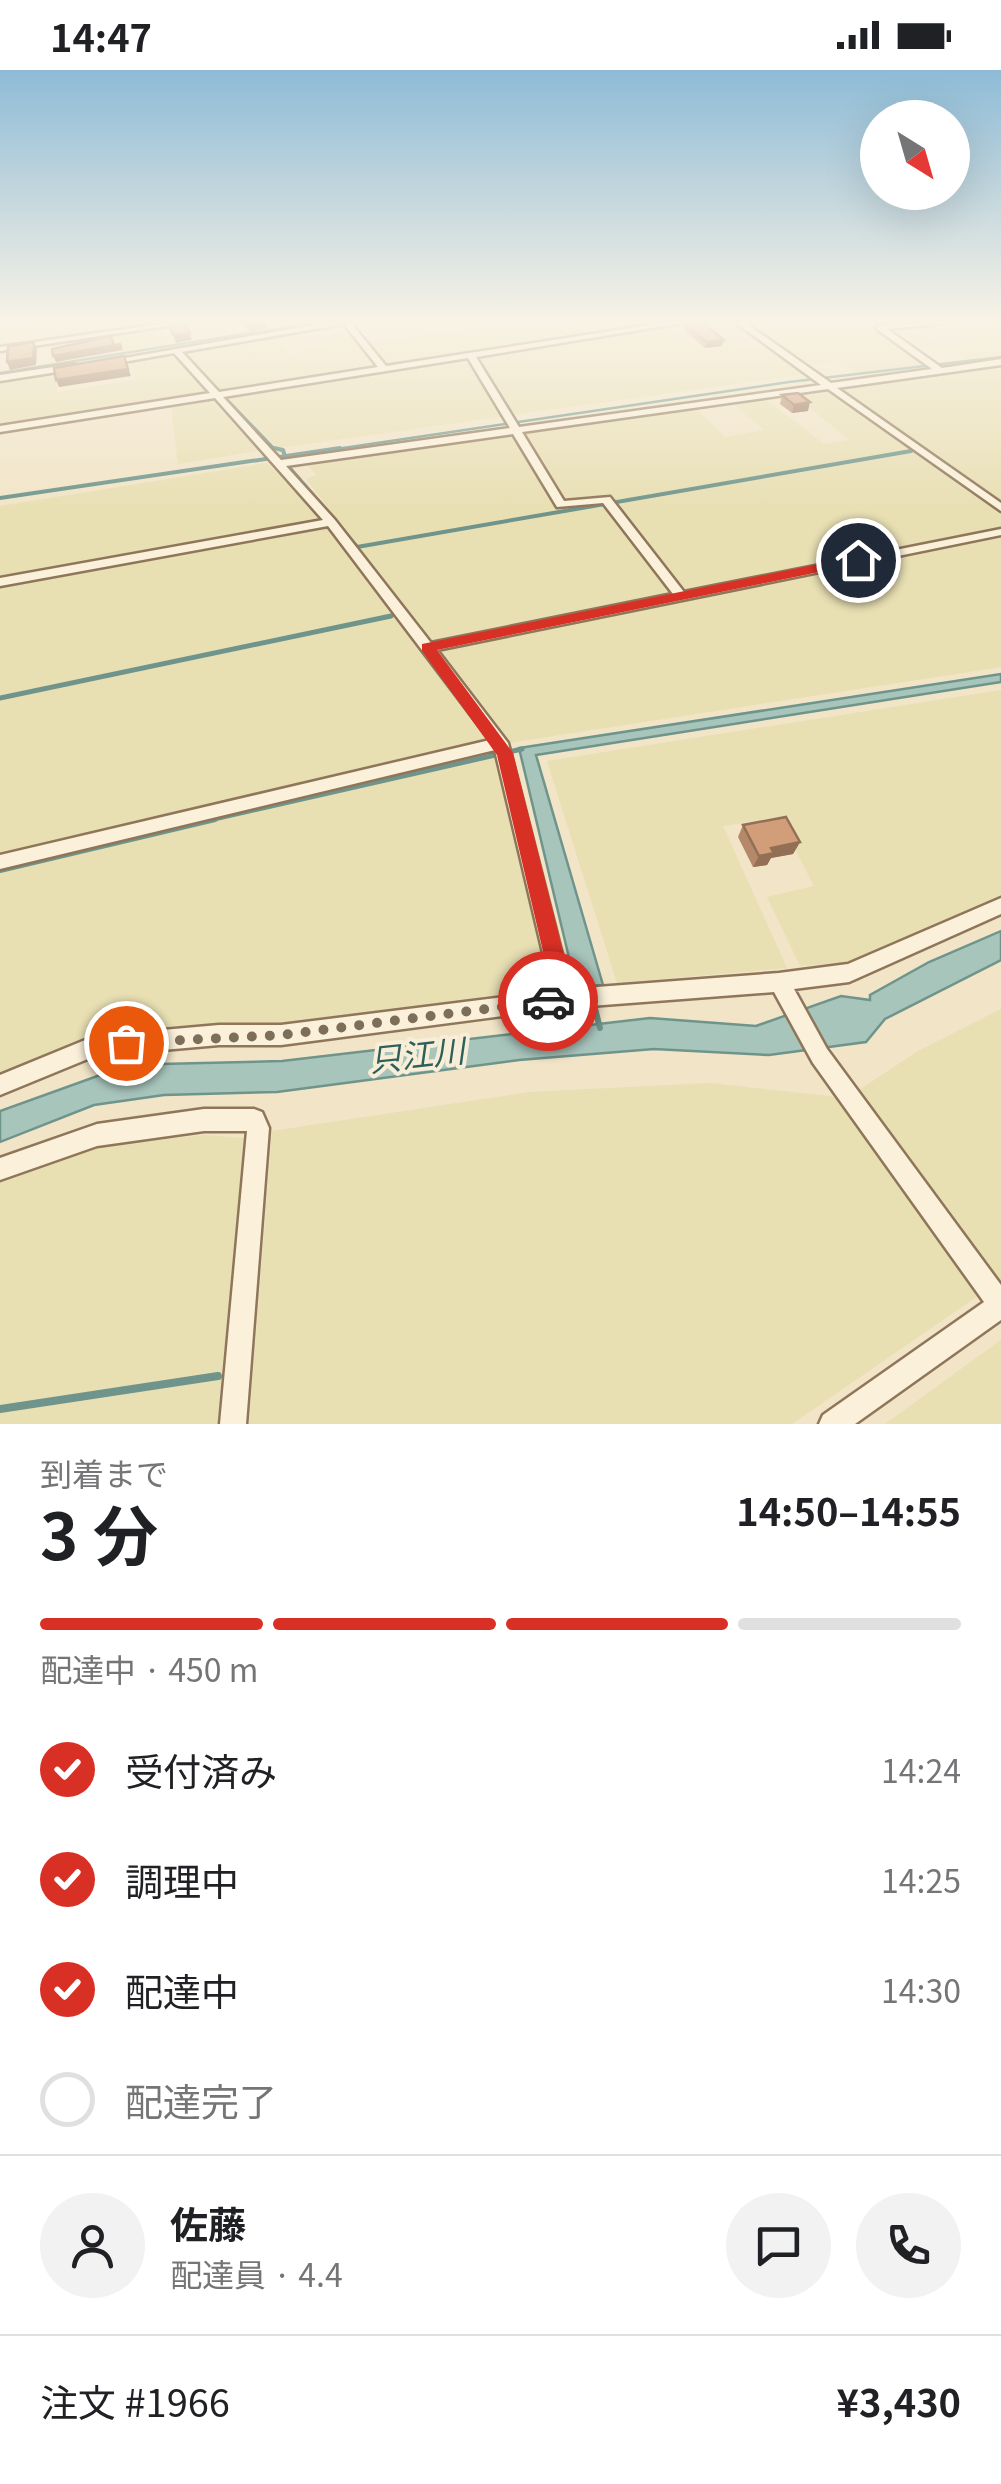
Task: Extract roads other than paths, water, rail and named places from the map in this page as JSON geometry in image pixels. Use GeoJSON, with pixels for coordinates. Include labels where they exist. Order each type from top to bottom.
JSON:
{"type":"FeatureCollection","features":[{"type":"Feature","properties":{"kind":"street"},"geometry":{"type":"LineString","coordinates":[[205,385],[331,522],[503,748],[582,998]]}},
{"type":"Feature","properties":{"kind":"street"},"geometry":{"type":"LineString","coordinates":[[0,429],[290,385]]}},
{"type":"Feature","properties":{"kind":"street"},"geometry":{"type":"LineString","coordinates":[[490,385],[561,506],[609,504],[680,596]]}},
{"type":"Feature","properties":{"kind":"street"},"geometry":{"type":"LineString","coordinates":[[272,458],[807,385]]}},
{"type":"Feature","properties":{"kind":"street"},"geometry":{"type":"LineString","coordinates":[[827,385],[1001,508]]}},
{"type":"Feature","properties":{"kind":"street"},"geometry":{"type":"LineString","coordinates":[[0,582],[331,522]]}},
{"type":"Feature","properties":{"kind":"street"},"geometry":{"type":"LineString","coordinates":[[427,648],[1001,532]]}},
{"type":"Feature","properties":{"kind":"street"},"geometry":{"type":"LineString","coordinates":[[0,862],[503,748]]}},
{"type":"Feature","properties":{"kind":"street"},"geometry":{"type":"LineString","coordinates":[[0,1084],[95,1046],[282,1035],[582,998],[850,974],[1001,906]]}},
{"type":"Feature","properties":{"kind":"street"},"geometry":{"type":"LineString","coordinates":[[779,982],[820,1056],[1001,1305],[832,1424]]}},
{"type":"Feature","properties":{"kind":"street"},"geometry":{"type":"LineString","coordinates":[[0,1170],[97,1135],[204,1120],[254,1120],[258,1128],[232,1424]]}},
{"type":"Feature","properties":{"kind":"water"},"geometry":{"type":"Polygon","coordinates":[[[1001,674],[1001,682],[536,755],[603,985],[576,987],[519,748],[1001,674]]]}},
{"type":"Feature","properties":{"kind":"water","name":"只江川"},"geometry":{"type":"Polygon","coordinates":[[[1001,931],[1001,960],[885,1019],[866,1042],[769,1055],[654,1049],[519,1060],[277,1092],[164,1095],[94,1105],[0,1142],[0,1111],[103,1074],[161,1064],[282,1061],[650,1018],[756,1026],[841,996],[870,1000],[870,995],[929,962],[1001,931]]]}},
{"type":"Feature","properties":{"kind":"waterway"},"geometry":{"type":"LineString","coordinates":[[323,451],[767,385]]}},
{"type":"Feature","properties":{"kind":"waterway"},"geometry":{"type":"LineString","coordinates":[[226,398],[274,448]]}},
{"type":"Feature","properties":{"kind":"waterway"},"geometry":{"type":"LineString","coordinates":[[0,426],[32,421]]}},
{"type":"Feature","properties":{"kind":"waterway"},"geometry":{"type":"LineString","coordinates":[[274,448],[283,450],[285,456]]}},
{"type":"Feature","properties":{"kind":"waterway"},"geometry":{"type":"LineString","coordinates":[[274,448],[283,451]]}},
{"type":"Feature","properties":{"kind":"waterway"},"geometry":{"type":"LineString","coordinates":[[285,456],[340,448]]}},
{"type":"Feature","properties":{"kind":"waterway"},"geometry":{"type":"LineString","coordinates":[[337,523],[357,547],[911,451]]}},
{"type":"Feature","properties":{"kind":"waterway"},"geometry":{"type":"LineString","coordinates":[[0,498],[285,456]]}},
{"type":"Feature","properties":{"kind":"waterway"},"geometry":{"type":"LineString","coordinates":[[288,466],[327,511]]}},
{"type":"Feature","properties":{"kind":"waterway"},"geometry":{"type":"LineString","coordinates":[[0,698],[391,616]]}},
{"type":"Feature","properties":{"kind":"waterway"},"geometry":{"type":"LineString","coordinates":[[205,821],[522,749]]}},
{"type":"Feature","properties":{"kind":"waterway"},"geometry":{"type":"LineString","coordinates":[[0,870],[215,819]]}},
{"type":"Feature","properties":{"kind":"waterway"},"geometry":{"type":"LineString","coordinates":[[588,981],[600,1028]]}},
{"type":"Feature","properties":{"kind":"waterway"},"geometry":{"type":"LineString","coordinates":[[0,1409],[218,1376]]}}]}
